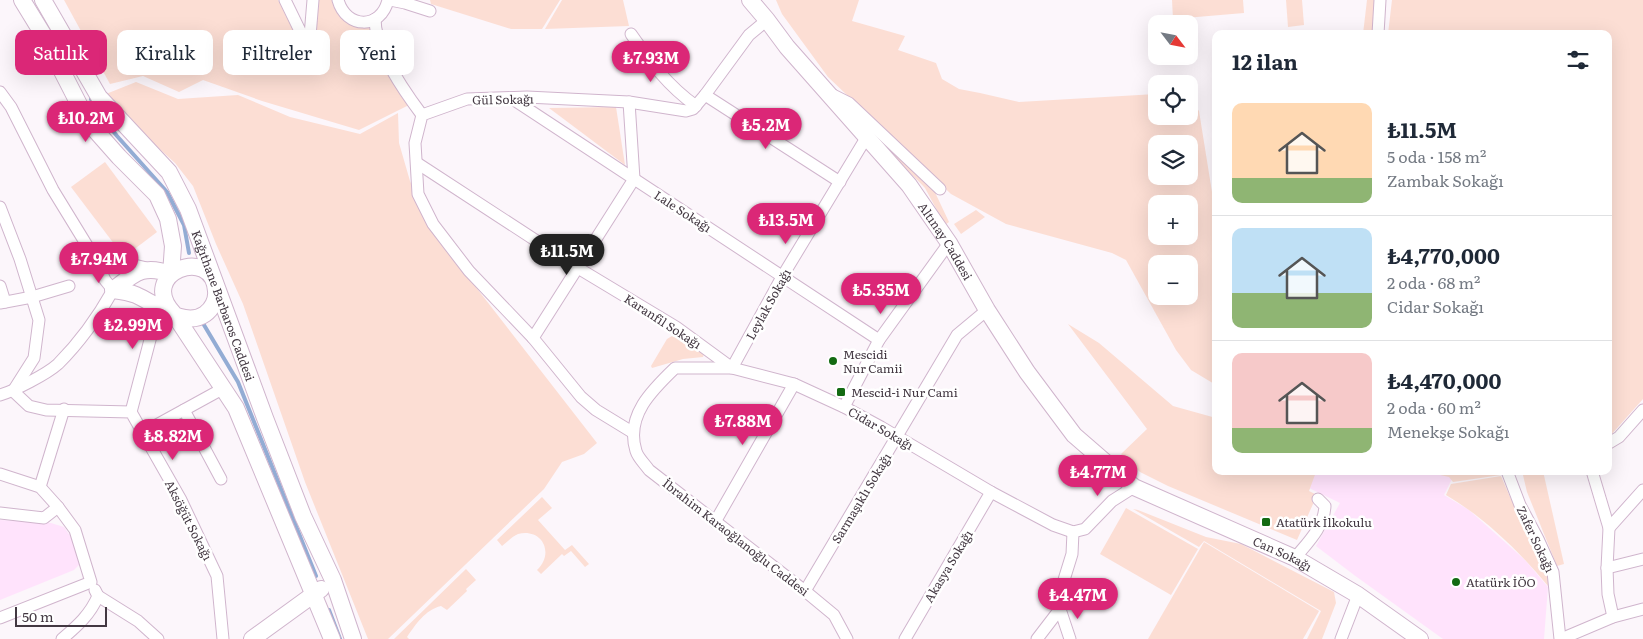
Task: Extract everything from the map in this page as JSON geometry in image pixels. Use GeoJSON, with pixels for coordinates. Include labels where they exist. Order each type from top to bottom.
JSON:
{"type":"FeatureCollection","features":[{"type":"Feature","properties":{"kind":"main road","name":"Kağıthane Barbaros Caddesi"},"geometry":{"type":"LineString","coordinates":[[22,0],[44,36],[88,122],[119,157],[157,195],[168,219],[174,246],[171,274]]}},
{"type":"Feature","properties":{"kind":"main road","name":"Kağıthane Barbaros Caddesi"},"geometry":{"type":"LineString","coordinates":[[43,0],[99,97],[169,172],[188,210],[303,516],[333,580],[353,639]]}},
{"type":"Feature","properties":{"kind":"main road","name":"Altınay Caddesi"},"geometry":{"type":"LineString","coordinates":[[750,0],[787,47],[909,185],[948,243],[987,310],[1027,372],[1074,435],[1134,487]]}},
{"type":"Feature","properties":{"kind":"main road"},"geometry":{"type":"LineString","coordinates":[[96,258],[144,270],[157,269],[171,274]]}},
{"type":"Feature","properties":{"kind":"main road"},"geometry":{"type":"LineString","coordinates":[[113,290],[135,295],[174,314],[181,318],[189,320],[198,318],[211,309],[216,293],[211,277],[204,270],[196,267],[187,266],[178,269],[165,282],[163,290],[164,300],[168,308],[174,314],[236,408],[332,639]]}},
{"type":"Feature","properties":{"kind":"main road"},"geometry":{"type":"LineString","coordinates":[[113,290],[130,277],[144,270]]}},
{"type":"Feature","properties":{"kind":"main road","name":"Can Sokağı"},"geometry":{"type":"LineString","coordinates":[[1134,487],[1295,558],[1358,595],[1420,639]]}},
{"type":"Feature","properties":{"kind":"main road"},"geometry":{"type":"LineString","coordinates":[[252,639],[333,580]]}},
{"type":"Feature","properties":{"kind":"street"},"geometry":{"type":"LineString","coordinates":[[285,0],[304,37],[308,39],[310,36],[313,0]]}},
{"type":"Feature","properties":{"kind":"street"},"geometry":{"type":"LineString","coordinates":[[338,0],[345,15],[359,22],[375,20],[382,14],[389,0],[430,11],[427,0]]}},
{"type":"Feature","properties":{"kind":"street"},"geometry":{"type":"LineString","coordinates":[[1378,30],[1380,0]]}},
{"type":"Feature","properties":{"kind":"street"},"geometry":{"type":"LineString","coordinates":[[375,20],[375,29],[384,54],[408,97],[422,115],[415,143],[418,194],[433,224],[469,270],[533,338],[580,397],[596,410],[632,432]]}},
{"type":"Feature","properties":{"kind":"street"},"geometry":{"type":"LineString","coordinates":[[632,34],[667,82],[679,94],[696,106],[749,36],[767,20]]}},
{"type":"Feature","properties":{"kind":"street"},"geometry":{"type":"LineString","coordinates":[[825,91],[849,103],[940,189]]}},
{"type":"Feature","properties":{"kind":"street"},"geometry":{"type":"LineString","coordinates":[[0,92],[12,107],[53,190],[96,258],[105,280],[113,290],[82,335],[56,365],[13,391],[0,395]]}},
{"type":"Feature","properties":{"kind":"street"},"geometry":{"type":"LineString","coordinates":[[705,96],[840,182]]}},
{"type":"Feature","properties":{"kind":"street","name":"Gül Sokağı"},"geometry":{"type":"LineString","coordinates":[[422,115],[467,99],[527,97],[629,102],[686,111],[696,106]]}},
{"type":"Feature","properties":{"kind":"street","name":"Lale Sokağı"},"geometry":{"type":"LineString","coordinates":[[511,98],[879,340]]}},
{"type":"Feature","properties":{"kind":"street"},"geometry":{"type":"LineString","coordinates":[[533,338],[634,179],[629,102]]}},
{"type":"Feature","properties":{"kind":"street","name":"Leylak Sokağı"},"geometry":{"type":"LineString","coordinates":[[732,368],[782,276],[866,138]]}},
{"type":"Feature","properties":{"kind":"street","name":"Karanfil Sokağı"},"geometry":{"type":"LineString","coordinates":[[417,162],[578,268],[676,327],[732,368]]}},
{"type":"Feature","properties":{"kind":"street"},"geometry":{"type":"LineString","coordinates":[[0,207],[20,259],[39,320],[34,358],[13,391]]}},
{"type":"Feature","properties":{"kind":"street"},"geometry":{"type":"LineString","coordinates":[[844,407],[879,340],[948,243]]}},
{"type":"Feature","properties":{"kind":"street"},"geometry":{"type":"LineString","coordinates":[[0,286],[2,302],[32,297],[68,286]]}},
{"type":"Feature","properties":{"kind":"street","name":"Sarmaşıklı Sokağı"},"geometry":{"type":"LineString","coordinates":[[805,591],[957,336],[987,310]]}},
{"type":"Feature","properties":{"kind":"street"},"geometry":{"type":"LineString","coordinates":[[13,391],[29,406],[46,410],[131,412],[151,336],[162,321],[174,314]]}},
{"type":"Feature","properties":{"kind":"street","name":"Cidar Sokağı"},"geometry":{"type":"LineString","coordinates":[[632,432],[640,406],[656,385],[675,368],[732,368],[794,384],[844,407],[991,492],[1053,525],[1073,532]]}},
{"type":"Feature","properties":{"kind":"street"},"geometry":{"type":"LineString","coordinates":[[715,522],[794,384]]}},
{"type":"Feature","properties":{"kind":"street"},"geometry":{"type":"LineString","coordinates":[[142,433],[224,388]]}},
{"type":"Feature","properties":{"kind":"street"},"geometry":{"type":"LineString","coordinates":[[40,488],[64,409]]}},
{"type":"Feature","properties":{"kind":"street"},"geometry":{"type":"LineString","coordinates":[[184,410],[221,479]]}},
{"type":"Feature","properties":{"kind":"street"},"geometry":{"type":"LineString","coordinates":[[1612,441],[1643,410]]}},
{"type":"Feature","properties":{"kind":"street","name":"Aksöğüt Sokağı"},"geometry":{"type":"LineString","coordinates":[[131,412],[181,500],[217,576],[223,639]]}},
{"type":"Feature","properties":{"kind":"street","name":"İbrahim Karaoğlanoğlu Caddesi"},"geometry":{"type":"LineString","coordinates":[[632,432],[636,452],[649,470],[834,615],[848,639]]}},
{"type":"Feature","properties":{"kind":"street"},"geometry":{"type":"LineString","coordinates":[[0,474],[40,488],[58,507],[75,530],[91,582],[98,596],[138,621],[158,639]]}},
{"type":"Feature","properties":{"kind":"street","name":"Zafer Sokağı"},"geometry":{"type":"LineString","coordinates":[[1509,475],[1520,505],[1538,538],[1553,572],[1561,639]]}},
{"type":"Feature","properties":{"kind":"street"},"geometry":{"type":"LineString","coordinates":[[1593,475],[1609,528],[1608,594],[1613,617]]}},
{"type":"Feature","properties":{"kind":"street"},"geometry":{"type":"LineString","coordinates":[[1070,639],[1060,609],[1063,583],[1072,554],[1073,532],[1085,529],[1112,501],[1134,487]]}},
{"type":"Feature","properties":{"kind":"street"},"geometry":{"type":"LineString","coordinates":[[1609,528],[1643,490]]}},
{"type":"Feature","properties":{"kind":"street","name":"Akasya Sokağı"},"geometry":{"type":"LineString","coordinates":[[905,639],[991,492]]}},
{"type":"Feature","properties":{"kind":"street"},"geometry":{"type":"LineString","coordinates":[[1295,558],[1318,530],[1324,517],[1325,506],[1318,499]]}},
{"type":"Feature","properties":{"kind":"street"},"geometry":{"type":"LineString","coordinates":[[0,513],[44,518],[58,507]]}},
{"type":"Feature","properties":{"kind":"street"},"geometry":{"type":"LineString","coordinates":[[1607,568],[1643,559]]}},
{"type":"Feature","properties":{"kind":"street"},"geometry":{"type":"LineString","coordinates":[[0,618],[91,582]]}},
{"type":"Feature","properties":{"kind":"street"},"geometry":{"type":"LineString","coordinates":[[1341,639],[1358,595]]}},
{"type":"Feature","properties":{"kind":"street"},"geometry":{"type":"LineString","coordinates":[[62,639],[83,621],[92,609],[98,596]]}},
{"type":"Feature","properties":{"kind":"street"},"geometry":{"type":"LineString","coordinates":[[1037,639],[1060,609]]}},
{"type":"Feature","properties":{"kind":"street"},"geometry":{"type":"LineString","coordinates":[[1561,639],[1613,617],[1643,609]]}},
{"type":"Feature","properties":{"kind":"shaded area"},"geometry":{"type":"Polygon","coordinates":[[[64,0],[278,0],[294,30],[223,30],[223,75],[330,75],[330,30],[316,30],[319,0],[335,0],[370,25],[372,30],[340,30],[340,75],[394,75],[409,105],[359,130],[262,101],[203,80],[179,92],[143,76],[110,84],[105,75],[107,75],[107,30],[80,30],[64,0]]]}},
{"type":"Feature","properties":{"kind":"shaded area"},"geometry":{"type":"Polygon","coordinates":[[[430,0],[560,0],[542,29],[511,29],[431,4],[430,0]]]}},
{"type":"Feature","properties":{"kind":"shaded area"},"geometry":{"type":"Polygon","coordinates":[[[562,0],[623,0],[629,26],[545,29],[562,0]]]}},
{"type":"Feature","properties":{"kind":"shaded area"},"geometry":{"type":"Polygon","coordinates":[[[776,0],[859,0],[852,21],[905,36],[898,50],[936,63],[942,79],[959,89],[1019,102],[1148,94],[1148,125],[1198,125],[1198,110],[1212,192],[1212,383],[1191,370],[1176,350],[1151,305],[1198,305],[1198,255],[1148,255],[1148,300],[1126,260],[1112,253],[1006,224],[951,194],[828,77],[782,14],[776,0]]]}},
{"type":"Feature","properties":{"kind":"shaded area"},"geometry":{"type":"Polygon","coordinates":[[[1172,0],[1243,0],[1244,13],[1198,17],[1198,15],[1173,15],[1172,0]]]}},
{"type":"Feature","properties":{"kind":"shaded area"},"geometry":{"type":"Polygon","coordinates":[[[1286,0],[1302,0],[1304,25],[1288,27],[1286,0]]]}},
{"type":"Feature","properties":{"kind":"shaded area"},"geometry":{"type":"Polygon","coordinates":[[[1367,0],[1375,0],[1373,30],[1363,30],[1367,0]]]}},
{"type":"Feature","properties":{"kind":"shaded area"},"geometry":{"type":"Polygon","coordinates":[[[1392,0],[1643,0],[1643,399],[1612,434],[1612,30],[1388,30],[1392,0]]]}},
{"type":"Feature","properties":{"kind":"shaded area"},"geometry":{"type":"Polygon","coordinates":[[[136,82],[178,99],[238,95],[290,117],[360,134],[398,113],[399,143],[410,181],[433,232],[597,443],[584,454],[562,462],[544,489],[388,639],[368,639],[305,482],[243,304],[193,186],[175,163],[131,123],[106,94],[136,82]]]}},
{"type":"Feature","properties":{"kind":"shaded area"},"geometry":{"type":"Polygon","coordinates":[[[616,107],[625,165],[549,108],[616,107]]]}},
{"type":"Feature","properties":{"kind":"shaded area"},"geometry":{"type":"Polygon","coordinates":[[[857,118],[932,186],[949,222],[945,225],[925,188],[857,118]]]}},
{"type":"Feature","properties":{"kind":"shaded area"},"geometry":{"type":"Polygon","coordinates":[[[105,162],[157,232],[124,257],[71,187],[105,162]]]}},
{"type":"Feature","properties":{"kind":"shaded area"},"geometry":{"type":"Polygon","coordinates":[[[976,210],[985,217],[961,234],[954,224],[976,210]]]}},
{"type":"Feature","properties":{"kind":"shaded area"},"geometry":{"type":"Polygon","coordinates":[[[1068,324],[1099,343],[1173,406],[1212,417],[1212,475],[1315,475],[1309,491],[1317,495],[1297,540],[1168,486],[1140,472],[1121,454],[1147,429],[1068,324]]]}},
{"type":"Feature","properties":{"kind":"shaded area"},"geometry":{"type":"Polygon","coordinates":[[[672,336],[701,351],[704,354],[703,357],[683,359],[652,368],[651,366],[667,339],[672,336]]]}},
{"type":"Feature","properties":{"kind":"shaded area"},"geometry":{"type":"Polygon","coordinates":[[[1313,475],[1454,475],[1444,495],[1469,510],[1525,560],[1548,587],[1544,639],[1443,639],[1316,546],[1340,503],[1309,488],[1313,475]]]}},
{"type":"Feature","properties":{"kind":"shaded area"},"geometry":{"type":"Polygon","coordinates":[[[1440,475],[1501,475],[1453,482],[1449,477],[1440,475]]]}},
{"type":"Feature","properties":{"kind":"shaded area"},"geometry":{"type":"Polygon","coordinates":[[[1523,475],[1544,475],[1564,564],[1557,566],[1527,492],[1523,475]]]}},
{"type":"Feature","properties":{"kind":"shaded area"},"geometry":{"type":"Polygon","coordinates":[[[1501,476],[1538,552],[1549,583],[1548,586],[1501,536],[1474,514],[1446,495],[1451,484],[1501,476]]]}},
{"type":"Feature","properties":{"kind":"shaded area"},"geometry":{"type":"Polygon","coordinates":[[[542,497],[552,508],[538,520],[565,550],[572,545],[589,564],[585,567],[571,551],[564,556],[562,554],[541,574],[537,570],[545,556],[545,550],[539,538],[526,533],[518,534],[502,546],[497,540],[542,497]]]}},
{"type":"Feature","properties":{"kind":"shaded area"},"geometry":{"type":"Polygon","coordinates":[[[1126,508],[1198,549],[1171,595],[1100,554],[1126,508]]]}},
{"type":"Feature","properties":{"kind":"shaded area"},"geometry":{"type":"Polygon","coordinates":[[[1133,509],[1206,537],[1241,544],[1334,592],[1336,603],[1322,639],[1307,639],[1321,611],[1204,541],[1199,547],[1133,509]]]}},
{"type":"Feature","properties":{"kind":"shaded area"},"geometry":{"type":"Polygon","coordinates":[[[0,520],[51,523],[64,527],[79,549],[82,562],[74,570],[0,600],[0,520]]]}},
{"type":"Feature","properties":{"kind":"shaded area"},"geometry":{"type":"Polygon","coordinates":[[[1204,542],[1319,611],[1303,639],[1148,639],[1204,542]]]}},
{"type":"Feature","properties":{"kind":"shaded area"},"geometry":{"type":"Polygon","coordinates":[[[466,569],[476,580],[466,589],[467,591],[447,610],[441,606],[426,614],[407,637],[409,639],[394,639],[466,569]]]}},
{"type":"Feature","properties":{"kind":"waterway"},"geometry":{"type":"LineString","coordinates":[[91,99],[98,112],[117,136],[167,192],[184,225],[189,253]]}},
{"type":"Feature","properties":{"kind":"waterway"},"geometry":{"type":"LineString","coordinates":[[204,325],[238,382],[316,576]]}},
{"type":"Feature","properties":{"kind":"waterway"},"geometry":{"type":"LineString","coordinates":[[329,610],[340,639]]}},
{"type":"Feature","properties":{"kind":"place","name":"Mescidi Nur Camii"},"geometry":{"type":"Point","coordinates":[833,361]}},
{"type":"Feature","properties":{"kind":"place","name":"Mescid-i Nur Cami"},"geometry":{"type":"Point","coordinates":[841,392]}},
{"type":"Feature","properties":{"kind":"place","name":"Atatürk İlkokulu"},"geometry":{"type":"Point","coordinates":[1266,522]}},
{"type":"Feature","properties":{"kind":"place","name":"Atatürk İÖO"},"geometry":{"type":"Point","coordinates":[1456,582]}}]}
